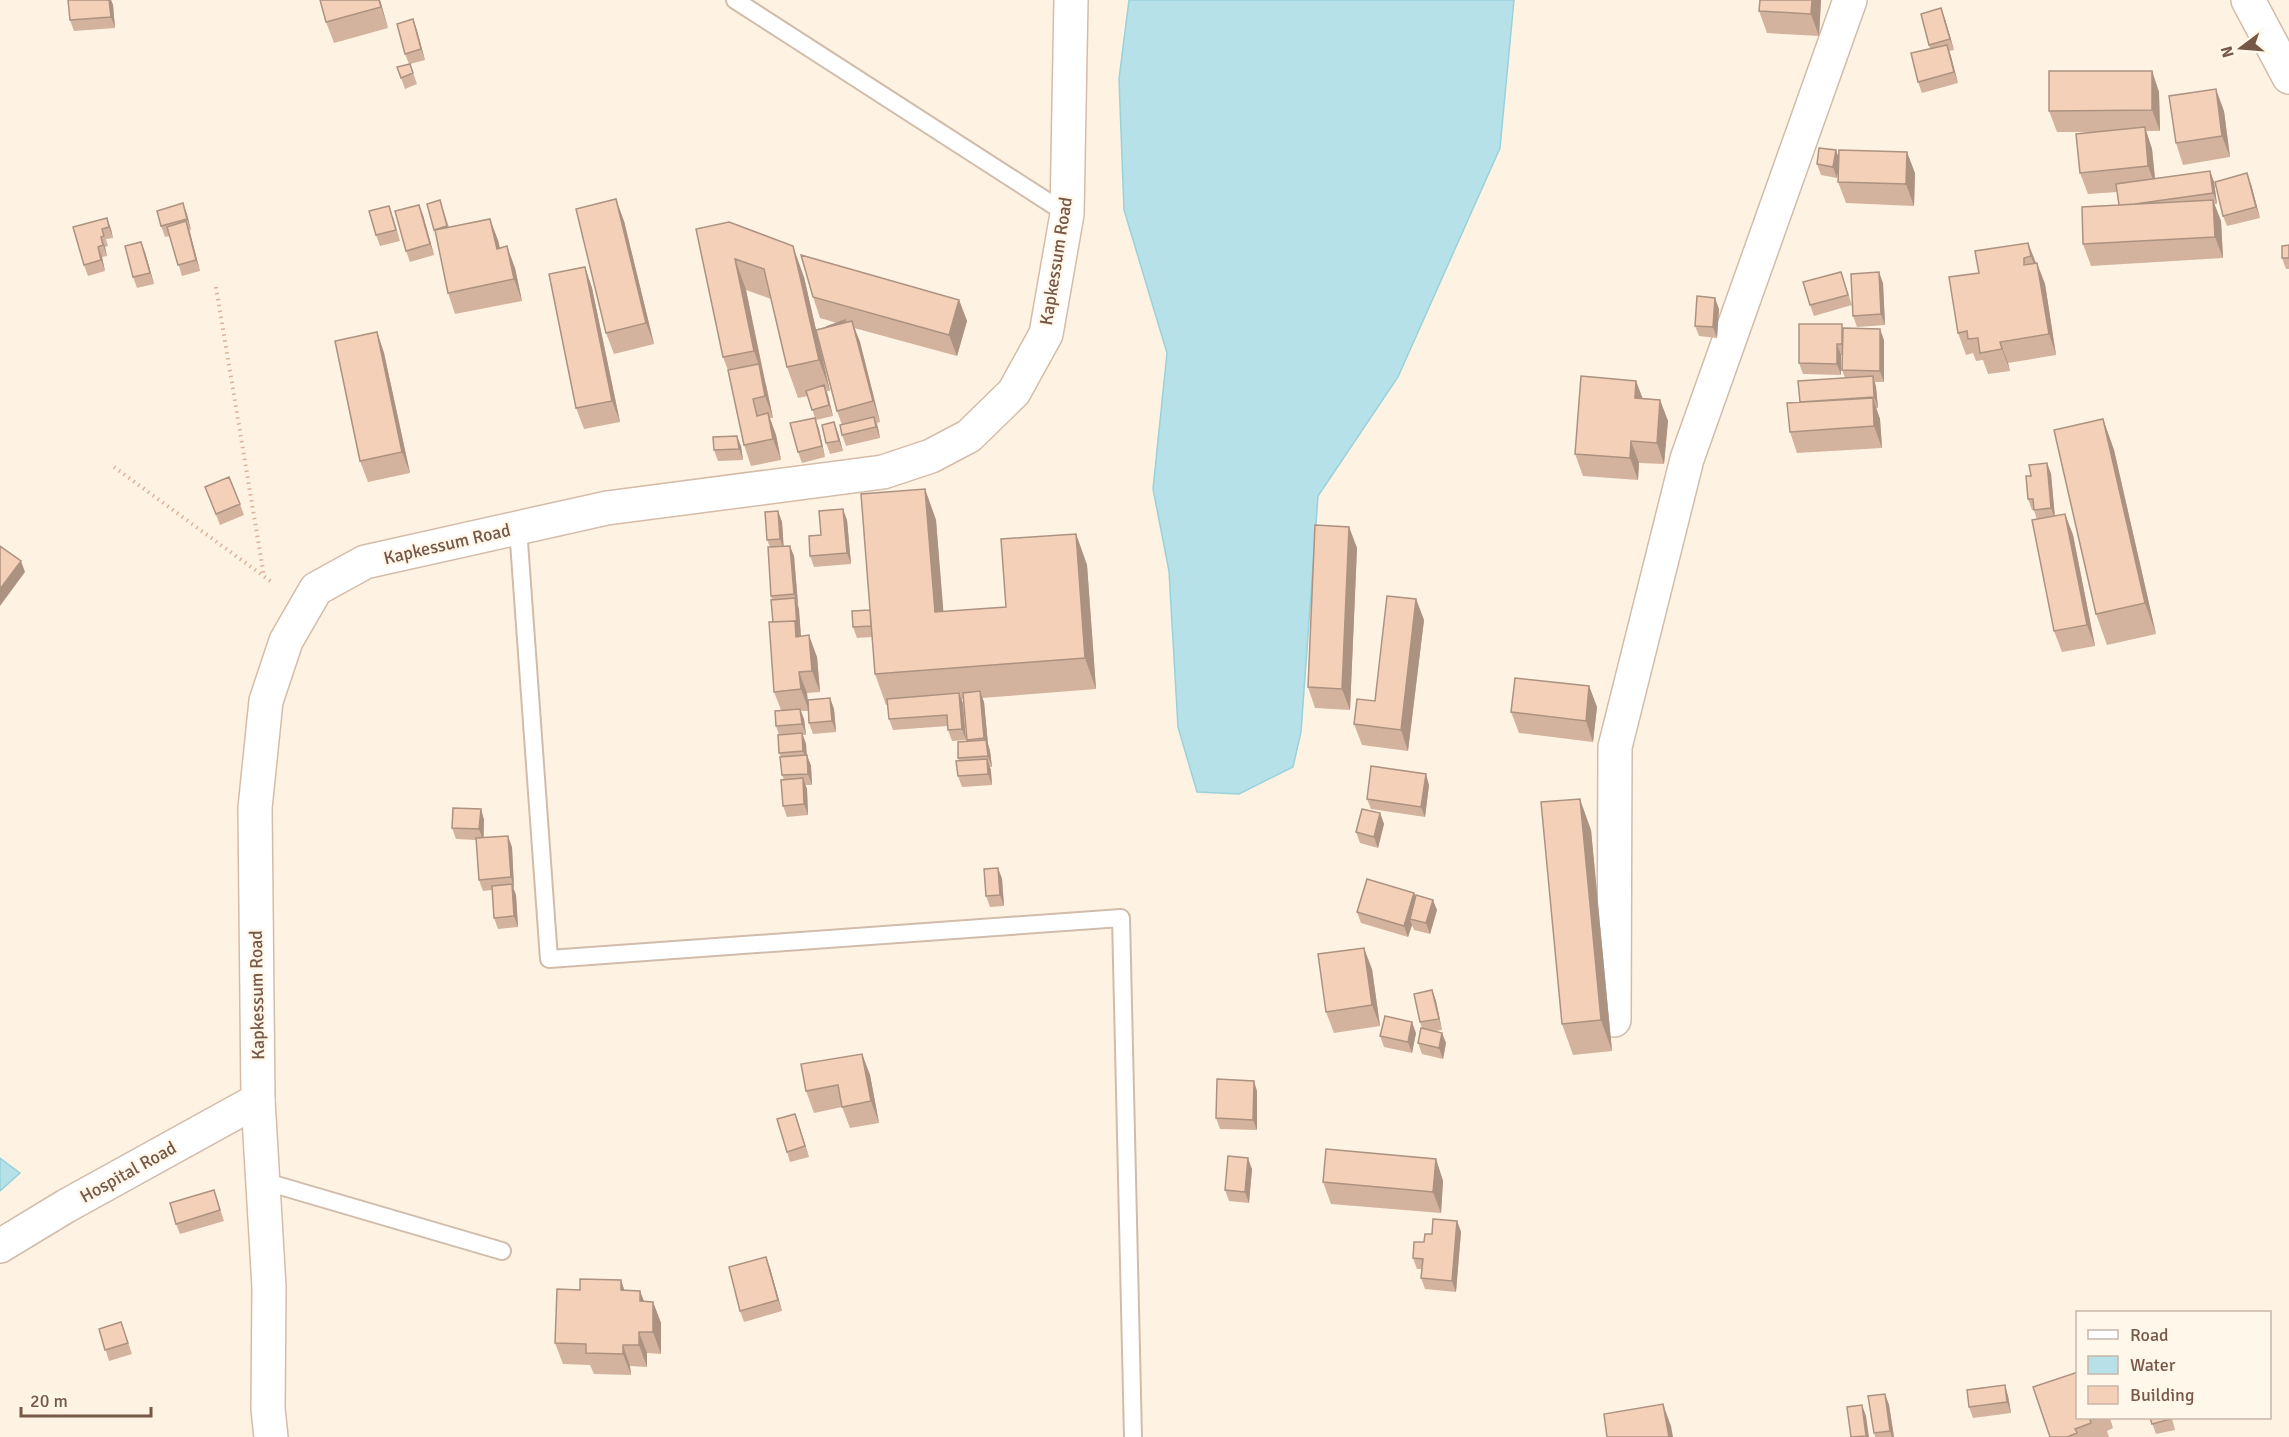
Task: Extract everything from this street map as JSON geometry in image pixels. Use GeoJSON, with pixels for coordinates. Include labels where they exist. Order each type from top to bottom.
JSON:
{"type":"FeatureCollection","features":[{"type":"Feature","properties":{"kind":"street","name":"Kapkessum Road"},"geometry":{"type":"LineString","coordinates":[[271,1437],[268,1409],[269,1287],[258,1100],[255,808],[266,701],[286,640],[316,589],[365,562],[607,508],[883,472],[931,456],[969,436],[1014,392],[1046,334],[1067,214],[1071,0]]}},
{"type":"Feature","properties":{"kind":"street"},"geometry":{"type":"LineString","coordinates":[[1614,1020],[1615,747],[1687,459],[1850,0]]}},
{"type":"Feature","properties":{"kind":"street"},"geometry":{"type":"LineString","coordinates":[[2248,0],[2289,77]]}},
{"type":"Feature","properties":{"kind":"street","name":"Hospital Road"},"geometry":{"type":"LineString","coordinates":[[0,1246],[66,1206],[258,1100]]}},
{"type":"Feature","properties":{"kind":"lane"},"geometry":{"type":"LineString","coordinates":[[735,0],[1067,214]]}},
{"type":"Feature","properties":{"kind":"lane"},"geometry":{"type":"LineString","coordinates":[[518,528],[549,959],[1121,918],[1133,1437]]}},
{"type":"Feature","properties":{"kind":"lane"},"geometry":{"type":"LineString","coordinates":[[262,1181],[502,1251]]}},
{"type":"Feature","properties":{"kind":"path"},"geometry":{"type":"LineString","coordinates":[[216,287],[264,576]]}},
{"type":"Feature","properties":{"kind":"path"},"geometry":{"type":"LineString","coordinates":[[114,467],[305,607]]}},
{"type":"Feature","properties":{"kind":"water"},"geometry":{"type":"Polygon","coordinates":[[[1129,0],[1514,0],[1500,148],[1398,377],[1318,496],[1301,732],[1293,767],[1239,794],[1197,792],[1178,727],[1169,571],[1153,489],[1167,353],[1124,210],[1119,79],[1129,0]]]}},
{"type":"Feature","properties":{"kind":"water"},"geometry":{"type":"Polygon","coordinates":[[[0,1158],[20,1173],[0,1191],[0,1158]]]}},
{"type":"Feature","properties":{"kind":"building"},"geometry":{"type":"Polygon","coordinates":[[[68,0],[109,0],[111,17],[70,20],[68,0]]]}},
{"type":"Feature","properties":{"kind":"building"},"geometry":{"type":"Polygon","coordinates":[[[320,0],[379,0],[381,7],[326,22],[320,0]]]}},
{"type":"Feature","properties":{"kind":"building"},"geometry":{"type":"Polygon","coordinates":[[[1760,0],[1812,0],[1811,14],[1759,11],[1760,0]]]}},
{"type":"Feature","properties":{"kind":"building"},"geometry":{"type":"Polygon","coordinates":[[[1941,8],[1950,39],[1929,45],[1921,14],[1941,8]]]}},
{"type":"Feature","properties":{"kind":"building"},"geometry":{"type":"Polygon","coordinates":[[[413,19],[421,49],[405,54],[397,24],[413,19]]]}},
{"type":"Feature","properties":{"kind":"building"},"geometry":{"type":"Polygon","coordinates":[[[1947,45],[1954,72],[1918,82],[1911,53],[1947,45]]]}},
{"type":"Feature","properties":{"kind":"building"},"geometry":{"type":"Polygon","coordinates":[[[410,64],[413,73],[401,78],[397,67],[410,64]]]}},
{"type":"Feature","properties":{"kind":"building"},"geometry":{"type":"Polygon","coordinates":[[[2049,71],[2152,71],[2152,110],[2049,111],[2049,71]]]}},
{"type":"Feature","properties":{"kind":"building"},"geometry":{"type":"Polygon","coordinates":[[[2216,89],[2222,136],[2176,143],[2169,96],[2216,89]]]}},
{"type":"Feature","properties":{"kind":"building"},"geometry":{"type":"Polygon","coordinates":[[[2145,127],[2148,166],[2080,173],[2076,134],[2145,127]]]}},
{"type":"Feature","properties":{"kind":"building"},"geometry":{"type":"Polygon","coordinates":[[[1819,148],[1836,150],[1833,167],[1817,164],[1819,148]]]}},
{"type":"Feature","properties":{"kind":"building"},"geometry":{"type":"Polygon","coordinates":[[[1839,150],[1907,152],[1906,184],[1838,182],[1839,150]]]}},
{"type":"Feature","properties":{"kind":"building"},"geometry":{"type":"Polygon","coordinates":[[[2210,171],[2213,193],[2119,205],[2116,184],[2210,171]]]}},
{"type":"Feature","properties":{"kind":"building"},"geometry":{"type":"Polygon","coordinates":[[[2247,173],[2256,207],[2223,216],[2215,182],[2247,173]]]}},
{"type":"Feature","properties":{"kind":"building"},"geometry":{"type":"Polygon","coordinates":[[[616,199],[646,323],[606,333],[576,209],[616,199]]]}},
{"type":"Feature","properties":{"kind":"building"},"geometry":{"type":"Polygon","coordinates":[[[440,200],[447,226],[434,230],[427,204],[440,200]]]}},
{"type":"Feature","properties":{"kind":"building"},"geometry":{"type":"Polygon","coordinates":[[[2213,200],[2215,237],[2083,244],[2082,207],[2213,200]]]}},
{"type":"Feature","properties":{"kind":"building"},"geometry":{"type":"Polygon","coordinates":[[[183,203],[187,219],[161,226],[157,211],[183,203]]]}},
{"type":"Feature","properties":{"kind":"building"},"geometry":{"type":"Polygon","coordinates":[[[419,205],[430,244],[406,251],[395,211],[419,205]]]}},
{"type":"Feature","properties":{"kind":"building"},"geometry":{"type":"Polygon","coordinates":[[[389,206],[396,230],[376,235],[369,211],[389,206]]]}},
{"type":"Feature","properties":{"kind":"building"},"geometry":{"type":"Polygon","coordinates":[[[107,218],[109,227],[102,229],[103,245],[98,247],[101,260],[84,265],[73,227],[107,218]]]}},
{"type":"Feature","properties":{"kind":"building"},"geometry":{"type":"Polygon","coordinates":[[[490,219],[497,249],[507,246],[514,279],[448,293],[435,230],[490,219]]]}},
{"type":"Feature","properties":{"kind":"building"},"geometry":{"type":"Polygon","coordinates":[[[186,221],[196,260],[178,265],[167,227],[186,221]]]}},
{"type":"Feature","properties":{"kind":"building"},"geometry":{"type":"Polygon","coordinates":[[[729,222],[793,246],[819,360],[787,367],[764,269],[735,259],[754,351],[723,357],[696,229],[729,222]]]}},
{"type":"Feature","properties":{"kind":"building"},"geometry":{"type":"Polygon","coordinates":[[[141,242],[150,273],[133,277],[125,246],[141,242]]]}},
{"type":"Feature","properties":{"kind":"building"},"geometry":{"type":"Polygon","coordinates":[[[2028,243],[2031,256],[2024,258],[2024,265],[2037,263],[2049,334],[2000,342],[2002,349],[1980,353],[1978,338],[1968,339],[1967,331],[1958,333],[1949,277],[1979,273],[1975,251],[2028,243]]]}},
{"type":"Feature","properties":{"kind":"building"},"geometry":{"type":"Polygon","coordinates":[[[2289,245],[2289,258],[2282,258],[2282,246],[2289,245]]]}},
{"type":"Feature","properties":{"kind":"building"},"geometry":{"type":"Polygon","coordinates":[[[801,255],[959,300],[949,335],[813,297],[801,255]]]}},
{"type":"Feature","properties":{"kind":"building"},"geometry":{"type":"Polygon","coordinates":[[[585,267],[612,401],[576,408],[549,274],[585,267]]]}},
{"type":"Feature","properties":{"kind":"building"},"geometry":{"type":"Polygon","coordinates":[[[1841,272],[1848,295],[1810,305],[1803,282],[1841,272]]]}},
{"type":"Feature","properties":{"kind":"building"},"geometry":{"type":"Polygon","coordinates":[[[1879,272],[1881,314],[1853,316],[1851,274],[1879,272]]]}},
{"type":"Feature","properties":{"kind":"building"},"geometry":{"type":"Polygon","coordinates":[[[1697,296],[1715,298],[1713,327],[1695,326],[1697,296]]]}},
{"type":"Feature","properties":{"kind":"building"},"geometry":{"type":"Polygon","coordinates":[[[852,321],[873,401],[837,411],[816,330],[852,321]]]}},
{"type":"Feature","properties":{"kind":"building"},"geometry":{"type":"Polygon","coordinates":[[[1799,324],[1842,324],[1842,344],[1837,344],[1837,364],[1799,363],[1799,324]]]}},
{"type":"Feature","properties":{"kind":"building"},"geometry":{"type":"Polygon","coordinates":[[[1843,328],[1880,329],[1880,371],[1842,370],[1843,328]]]}},
{"type":"Feature","properties":{"kind":"building"},"geometry":{"type":"Polygon","coordinates":[[[377,332],[402,452],[360,461],[335,341],[377,332]]]}},
{"type":"Feature","properties":{"kind":"building"},"geometry":{"type":"Polygon","coordinates":[[[759,364],[765,396],[753,399],[757,416],[768,413],[773,439],[744,445],[728,370],[759,364]]]}},
{"type":"Feature","properties":{"kind":"building"},"geometry":{"type":"Polygon","coordinates":[[[1581,376],[1636,381],[1635,398],[1660,400],[1657,443],[1631,441],[1630,458],[1575,454],[1581,376]]]}},
{"type":"Feature","properties":{"kind":"building"},"geometry":{"type":"Polygon","coordinates":[[[1873,376],[1874,397],[1800,402],[1798,381],[1873,376]]]}},
{"type":"Feature","properties":{"kind":"building"},"geometry":{"type":"Polygon","coordinates":[[[824,385],[829,405],[812,410],[806,391],[824,385]]]}},
{"type":"Feature","properties":{"kind":"building"},"geometry":{"type":"Polygon","coordinates":[[[1873,398],[1874,426],[1790,432],[1787,403],[1873,398]]]}},
{"type":"Feature","properties":{"kind":"building"},"geometry":{"type":"Polygon","coordinates":[[[874,417],[876,427],[842,435],[840,425],[874,417]]]}},
{"type":"Feature","properties":{"kind":"building"},"geometry":{"type":"Polygon","coordinates":[[[815,418],[822,446],[798,452],[790,423],[815,418]]]}},
{"type":"Feature","properties":{"kind":"building"},"geometry":{"type":"Polygon","coordinates":[[[2103,419],[2145,603],[2096,614],[2054,430],[2103,419]]]}},
{"type":"Feature","properties":{"kind":"building"},"geometry":{"type":"Polygon","coordinates":[[[834,422],[839,441],[826,443],[822,425],[834,422]]]}},
{"type":"Feature","properties":{"kind":"building"},"geometry":{"type":"Polygon","coordinates":[[[737,436],[739,449],[714,450],[713,437],[737,436]]]}},
{"type":"Feature","properties":{"kind":"building"},"geometry":{"type":"Polygon","coordinates":[[[2047,463],[2051,508],[2034,510],[2033,499],[2028,499],[2026,476],[2031,476],[2029,465],[2047,463]]]}},
{"type":"Feature","properties":{"kind":"building"},"geometry":{"type":"Polygon","coordinates":[[[229,477],[240,504],[216,514],[205,487],[229,477]]]}},
{"type":"Feature","properties":{"kind":"building"},"geometry":{"type":"Polygon","coordinates":[[[925,489],[935,612],[1006,607],[1001,539],[1076,534],[1085,658],[875,674],[861,494],[925,489]]]}},
{"type":"Feature","properties":{"kind":"building"},"geometry":{"type":"Polygon","coordinates":[[[843,509],[847,553],[810,556],[809,536],[821,535],[819,511],[843,509]]]}},
{"type":"Feature","properties":{"kind":"building"},"geometry":{"type":"Polygon","coordinates":[[[778,511],[780,539],[767,540],[765,512],[778,511]]]}},
{"type":"Feature","properties":{"kind":"building"},"geometry":{"type":"Polygon","coordinates":[[[2065,514],[2087,625],[2054,631],[2032,520],[2065,514]]]}},
{"type":"Feature","properties":{"kind":"building"},"geometry":{"type":"Polygon","coordinates":[[[1315,525],[1349,527],[1342,689],[1308,687],[1315,525]]]}},
{"type":"Feature","properties":{"kind":"building"},"geometry":{"type":"Polygon","coordinates":[[[0,546],[21,561],[0,589],[0,546]]]}},
{"type":"Feature","properties":{"kind":"building"},"geometry":{"type":"Polygon","coordinates":[[[790,546],[794,594],[771,596],[768,547],[790,546]]]}},
{"type":"Feature","properties":{"kind":"building"},"geometry":{"type":"Polygon","coordinates":[[[1387,596],[1416,599],[1401,730],[1354,724],[1357,699],[1375,701],[1387,596]]]}},
{"type":"Feature","properties":{"kind":"building"},"geometry":{"type":"Polygon","coordinates":[[[795,598],[797,627],[795,621],[773,622],[771,600],[795,598]]]}},
{"type":"Feature","properties":{"kind":"building"},"geometry":{"type":"Polygon","coordinates":[[[870,610],[871,626],[853,627],[852,611],[870,610]]]}},
{"type":"Feature","properties":{"kind":"building"},"geometry":{"type":"Polygon","coordinates":[[[795,621],[796,637],[809,635],[812,671],[799,672],[801,689],[774,692],[769,622],[795,621]]]}},
{"type":"Feature","properties":{"kind":"building"},"geometry":{"type":"Polygon","coordinates":[[[1515,678],[1589,686],[1586,721],[1511,712],[1515,678]]]}},
{"type":"Feature","properties":{"kind":"building"},"geometry":{"type":"Polygon","coordinates":[[[980,691],[984,738],[967,740],[963,693],[980,691]]]}},
{"type":"Feature","properties":{"kind":"building"},"geometry":{"type":"Polygon","coordinates":[[[959,693],[962,729],[948,730],[947,715],[889,719],[887,699],[959,693]]]}},
{"type":"Feature","properties":{"kind":"building"},"geometry":{"type":"Polygon","coordinates":[[[830,698],[832,721],[809,723],[808,700],[830,698]]]}},
{"type":"Feature","properties":{"kind":"building"},"geometry":{"type":"Polygon","coordinates":[[[800,709],[802,724],[776,726],[775,711],[800,709]]]}},
{"type":"Feature","properties":{"kind":"building"},"geometry":{"type":"Polygon","coordinates":[[[802,733],[803,751],[779,753],[778,735],[802,733]]]}},
{"type":"Feature","properties":{"kind":"building"},"geometry":{"type":"Polygon","coordinates":[[[986,740],[988,756],[958,758],[958,742],[986,740]]]}},
{"type":"Feature","properties":{"kind":"building"},"geometry":{"type":"Polygon","coordinates":[[[807,755],[808,774],[782,775],[780,757],[807,755]]]}},
{"type":"Feature","properties":{"kind":"building"},"geometry":{"type":"Polygon","coordinates":[[[987,759],[988,774],[958,776],[956,761],[987,759]]]}},
{"type":"Feature","properties":{"kind":"building"},"geometry":{"type":"Polygon","coordinates":[[[1371,766],[1426,774],[1421,807],[1367,799],[1371,766]]]}},
{"type":"Feature","properties":{"kind":"building"},"geometry":{"type":"Polygon","coordinates":[[[803,778],[804,804],[783,806],[781,780],[803,778]]]}},
{"type":"Feature","properties":{"kind":"building"},"geometry":{"type":"Polygon","coordinates":[[[1580,799],[1601,1020],[1562,1024],[1541,802],[1580,799]]]}},
{"type":"Feature","properties":{"kind":"building"},"geometry":{"type":"Polygon","coordinates":[[[453,808],[481,809],[479,829],[452,828],[453,808]]]}},
{"type":"Feature","properties":{"kind":"building"},"geometry":{"type":"Polygon","coordinates":[[[1362,809],[1380,813],[1374,837],[1356,832],[1362,809]]]}},
{"type":"Feature","properties":{"kind":"building"},"geometry":{"type":"Polygon","coordinates":[[[508,836],[511,877],[479,880],[476,838],[508,836]]]}},
{"type":"Feature","properties":{"kind":"building"},"geometry":{"type":"Polygon","coordinates":[[[998,868],[1000,895],[986,896],[984,869],[998,868]]]}},
{"type":"Feature","properties":{"kind":"building"},"geometry":{"type":"Polygon","coordinates":[[[1367,879],[1414,893],[1404,926],[1357,912],[1367,879]]]}},
{"type":"Feature","properties":{"kind":"building"},"geometry":{"type":"Polygon","coordinates":[[[512,884],[514,916],[494,918],[492,886],[512,884]]]}},
{"type":"Feature","properties":{"kind":"building"},"geometry":{"type":"Polygon","coordinates":[[[1416,895],[1433,900],[1426,923],[1410,919],[1416,895]]]}},
{"type":"Feature","properties":{"kind":"building"},"geometry":{"type":"Polygon","coordinates":[[[1364,948],[1372,1005],[1326,1012],[1318,954],[1364,948]]]}},
{"type":"Feature","properties":{"kind":"building"},"geometry":{"type":"Polygon","coordinates":[[[1432,990],[1439,1019],[1420,1022],[1414,994],[1432,990]]]}},
{"type":"Feature","properties":{"kind":"building"},"geometry":{"type":"Polygon","coordinates":[[[1385,1016],[1412,1022],[1408,1042],[1380,1036],[1385,1016]]]}},
{"type":"Feature","properties":{"kind":"building"},"geometry":{"type":"Polygon","coordinates":[[[1421,1028],[1442,1033],[1439,1048],[1418,1043],[1421,1028]]]}},
{"type":"Feature","properties":{"kind":"building"},"geometry":{"type":"Polygon","coordinates":[[[862,1054],[871,1101],[842,1107],[838,1085],[806,1091],[801,1064],[862,1054]]]}},
{"type":"Feature","properties":{"kind":"building"},"geometry":{"type":"Polygon","coordinates":[[[1217,1079],[1254,1081],[1253,1120],[1216,1118],[1217,1079]]]}},
{"type":"Feature","properties":{"kind":"building"},"geometry":{"type":"Polygon","coordinates":[[[795,1114],[805,1146],[787,1152],[777,1119],[795,1114]]]}},
{"type":"Feature","properties":{"kind":"building"},"geometry":{"type":"Polygon","coordinates":[[[1326,1149],[1436,1159],[1433,1192],[1323,1182],[1326,1149]]]}},
{"type":"Feature","properties":{"kind":"building"},"geometry":{"type":"Polygon","coordinates":[[[1228,1156],[1248,1158],[1245,1192],[1225,1190],[1228,1156]]]}},
{"type":"Feature","properties":{"kind":"building"},"geometry":{"type":"Polygon","coordinates":[[[214,1190],[220,1210],[176,1224],[170,1203],[214,1190]]]}},
{"type":"Feature","properties":{"kind":"building"},"geometry":{"type":"Polygon","coordinates":[[[1433,1219],[1457,1221],[1452,1281],[1421,1278],[1423,1259],[1413,1258],[1414,1242],[1424,1242],[1425,1234],[1432,1234],[1433,1219]]]}},
{"type":"Feature","properties":{"kind":"building"},"geometry":{"type":"Polygon","coordinates":[[[766,1257],[778,1300],[740,1311],[729,1267],[766,1257]]]}},
{"type":"Feature","properties":{"kind":"building"},"geometry":{"type":"Polygon","coordinates":[[[580,1279],[621,1280],[621,1290],[640,1291],[640,1301],[653,1302],[653,1332],[639,1332],[639,1345],[623,1345],[623,1354],[586,1353],[586,1344],[555,1343],[557,1289],[580,1290],[580,1279]]]}},
{"type":"Feature","properties":{"kind":"building"},"geometry":{"type":"Polygon","coordinates":[[[121,1322],[128,1343],[105,1350],[99,1329],[121,1322]]]}},
{"type":"Feature","properties":{"kind":"building"},"geometry":{"type":"Polygon","coordinates":[[[2076,1373],[2076,1419],[2094,1419],[2090,1420],[2091,1423],[2075,1429],[2077,1433],[2067,1437],[2050,1437],[2033,1387],[2076,1373]]]}},
{"type":"Feature","properties":{"kind":"building"},"geometry":{"type":"Polygon","coordinates":[[[2005,1385],[2007,1402],[1969,1407],[1967,1390],[2005,1385]]]}},
{"type":"Feature","properties":{"kind":"building"},"geometry":{"type":"Polygon","coordinates":[[[1885,1394],[1890,1431],[1874,1433],[1868,1396],[1885,1394]]]}},
{"type":"Feature","properties":{"kind":"building"},"geometry":{"type":"Polygon","coordinates":[[[1663,1404],[1669,1437],[1607,1437],[1604,1414],[1663,1404]]]}},
{"type":"Feature","properties":{"kind":"building"},"geometry":{"type":"Polygon","coordinates":[[[1862,1405],[1866,1436],[1851,1437],[1847,1407],[1862,1405]]]}},
{"type":"Feature","properties":{"kind":"building"},"geometry":{"type":"Polygon","coordinates":[[[2150,1419],[2171,1419],[2152,1424],[2150,1419]]]}}]}
